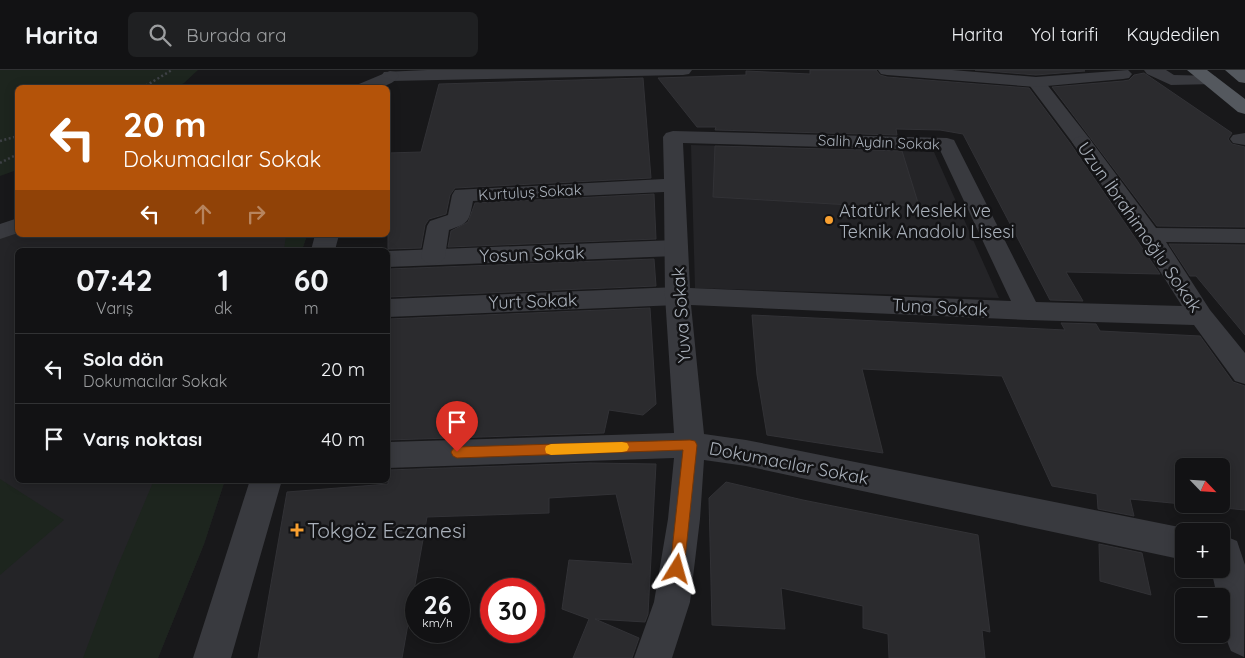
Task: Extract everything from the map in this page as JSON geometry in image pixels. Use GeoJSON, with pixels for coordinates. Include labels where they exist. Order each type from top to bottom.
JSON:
{"type":"FeatureCollection","features":[{"type":"Feature","properties":{"kind":"main road"},"geometry":{"type":"LineString","coordinates":[[1234,70],[1245,78]]}},
{"type":"Feature","properties":{"kind":"main road"},"geometry":{"type":"LineString","coordinates":[[1203,75],[1245,108]]}},
{"type":"Feature","properties":{"kind":"street"},"geometry":{"type":"LineString","coordinates":[[372,85],[390,78],[681,70]]}},
{"type":"Feature","properties":{"kind":"street"},"geometry":{"type":"LineString","coordinates":[[887,70],[1049,77],[1123,74],[1146,70]]}},
{"type":"Feature","properties":{"kind":"street"},"geometry":{"type":"LineString","coordinates":[[1153,70],[1171,80],[1203,75]]}},
{"type":"Feature","properties":{"kind":"street","name":"Uzun İbrahimoğlu Sokak"},"geometry":{"type":"LineString","coordinates":[[1049,77],[1082,142],[1149,235],[1202,316],[1245,373]]}},
{"type":"Feature","properties":{"kind":"street","name":"Salih Aydın Sokak"},"geometry":{"type":"LineString","coordinates":[[675,185],[673,137],[947,144],[1028,311]]}},
{"type":"Feature","properties":{"kind":"street","name":"Yuva Sokak"},"geometry":{"type":"LineString","coordinates":[[653,658],[672,602],[684,519],[690,445],[678,296],[675,185]]}},
{"type":"Feature","properties":{"kind":"street","name":"Kurtuluş Sokak"},"geometry":{"type":"LineString","coordinates":[[433,257],[438,226],[458,219],[463,195],[675,185]]}},
{"type":"Feature","properties":{"kind":"street"},"geometry":{"type":"LineString","coordinates":[[0,232],[15,226]]}},
{"type":"Feature","properties":{"kind":"street"},"geometry":{"type":"LineString","coordinates":[[1149,235],[1245,236]]}},
{"type":"Feature","properties":{"kind":"street","name":"Yosun Sokak"},"geometry":{"type":"LineString","coordinates":[[390,259],[676,248]]}},
{"type":"Feature","properties":{"kind":"street","name":"Tuna Sokak"},"geometry":{"type":"LineString","coordinates":[[678,296],[1028,311],[1202,316]]}},
{"type":"Feature","properties":{"kind":"street","name":"Yurt Sokak"},"geometry":{"type":"LineString","coordinates":[[390,308],[496,302],[678,296]]}},
{"type":"Feature","properties":{"kind":"street","name":"Dokumacılar Sokak"},"geometry":{"type":"LineString","coordinates":[[390,455],[690,445],[746,453],[1175,542]]}},
{"type":"Feature","properties":{"kind":"street"},"geometry":{"type":"LineString","coordinates":[[212,658],[265,483]]}},
{"type":"Feature","properties":{"kind":"street"},"geometry":{"type":"LineString","coordinates":[[1231,552],[1244,640]]}},
{"type":"Feature","properties":{"kind":"path"},"geometry":{"type":"LineString","coordinates":[[147,85],[172,70]]}},
{"type":"Feature","properties":{"kind":"path"},"geometry":{"type":"LineString","coordinates":[[0,141],[15,137]]}},
{"type":"Feature","properties":{"kind":"path"},"geometry":{"type":"LineString","coordinates":[[9,138],[15,139]]}},
{"type":"Feature","properties":{"kind":"path"},"geometry":{"type":"LineString","coordinates":[[0,163],[15,156]]}},
{"type":"Feature","properties":{"kind":"shaded area"},"geometry":{"type":"Polygon","coordinates":[[[0,70],[198,70],[180,85],[15,85],[15,171],[0,176],[0,70]]]}},
{"type":"Feature","properties":{"kind":"shaded area","name":"Atatürk Mesleki ve Teknik Anadolu Lisesi"},"geometry":{"type":"Polygon","coordinates":[[[691,145],[934,152],[999,298],[695,288],[691,145]]]}},
{"type":"Feature","properties":{"kind":"shaded area"},"geometry":{"type":"Polygon","coordinates":[[[15,232],[15,237],[306,237],[303,248],[15,248],[15,483],[224,483],[204,544],[158,658],[0,658],[0,238],[15,232]]]}},
{"type":"Feature","properties":{"kind":"shaded area"},"geometry":{"type":"Polygon","coordinates":[[[286,237],[306,237],[303,248],[284,248],[286,237]]]}},
{"type":"Feature","properties":{"kind":"shaded area"},"geometry":{"type":"Polygon","coordinates":[[[0,479],[64,520],[0,575],[0,479]]]}},
{"type":"Feature","properties":{"kind":"shaded area"},"geometry":{"type":"Polygon","coordinates":[[[153,483],[224,483],[204,544],[158,658],[83,658],[116,570],[153,483]]]}},
{"type":"Feature","properties":{"kind":"building"},"geometry":{"type":"Polygon","coordinates":[[[810,70],[876,70],[880,75],[887,77],[1029,88],[1070,143],[1160,274],[1066,272],[1083,301],[1050,300],[963,134],[940,130],[896,129],[897,135],[715,130],[716,127],[697,127],[658,78],[746,75],[746,71],[810,74],[810,70]]]}},
{"type":"Feature","properties":{"kind":"building"},"geometry":{"type":"Polygon","coordinates":[[[975,70],[1083,70],[1085,71],[1036,75],[975,70]]]}},
{"type":"Feature","properties":{"kind":"building"},"geometry":{"type":"Polygon","coordinates":[[[1144,73],[1232,133],[1228,139],[1232,144],[1245,147],[1245,227],[1157,226],[1052,87],[1123,81],[1129,80],[1134,75],[1144,73]]]}},
{"type":"Feature","properties":{"kind":"building"},"geometry":{"type":"Polygon","coordinates":[[[643,78],[651,178],[455,188],[450,195],[446,214],[429,219],[425,225],[421,248],[390,249],[388,248],[388,237],[390,237],[390,153],[421,152],[439,84],[643,78]]]}},
{"type":"Feature","properties":{"kind":"building"},"geometry":{"type":"Polygon","coordinates":[[[715,146],[902,151],[919,206],[884,204],[885,207],[713,197],[715,146]]]}},
{"type":"Feature","properties":{"kind":"building"},"geometry":{"type":"Polygon","coordinates":[[[654,194],[656,239],[448,247],[451,231],[468,222],[475,203],[654,194]]]}},
{"type":"Feature","properties":{"kind":"building"},"geometry":{"type":"Polygon","coordinates":[[[1169,244],[1245,245],[1245,335],[1196,276],[1190,276],[1169,244]]]}},
{"type":"Feature","properties":{"kind":"building"},"geometry":{"type":"Polygon","coordinates":[[[654,259],[656,286],[390,297],[390,269],[654,259]]]}},
{"type":"Feature","properties":{"kind":"building"},"geometry":{"type":"Polygon","coordinates":[[[650,308],[656,404],[643,415],[609,410],[604,433],[390,440],[390,319],[650,308]]]}},
{"type":"Feature","properties":{"kind":"building"},"geometry":{"type":"Polygon","coordinates":[[[752,315],[1065,330],[1061,323],[1096,324],[1100,331],[1200,336],[1233,382],[1245,386],[1245,510],[1230,509],[1230,458],[1175,458],[1175,503],[1130,499],[1134,516],[1098,509],[1097,494],[1052,486],[1002,376],[862,369],[883,453],[767,435],[757,375],[752,315]]]}},
{"type":"Feature","properties":{"kind":"building"},"geometry":{"type":"Polygon","coordinates":[[[590,463],[656,464],[648,614],[645,622],[595,619],[639,638],[632,658],[573,658],[589,619],[562,609],[569,560],[633,564],[616,494],[549,498],[549,513],[427,517],[416,578],[405,578],[405,641],[402,658],[258,658],[287,492],[390,483],[390,470],[590,463]]]}},
{"type":"Feature","properties":{"kind":"building"},"geometry":{"type":"Polygon","coordinates":[[[726,482],[803,500],[978,535],[990,632],[982,630],[985,658],[889,658],[888,634],[863,628],[863,606],[781,588],[785,629],[712,625],[709,498],[726,482]]]}},
{"type":"Feature","properties":{"kind":"building"},"geometry":{"type":"Polygon","coordinates":[[[1099,544],[1142,553],[1151,595],[1100,581],[1099,544]]]}},
{"type":"Feature","properties":{"kind":"slow traffic"},"geometry":{"type":"LineString","coordinates":[[551,449],[622,447]]}},
{"type":"Feature","properties":{"kind":"place","name":"Atatürk Mesleki ve Teknik Anadolu Lisesi"},"geometry":{"type":"Point","coordinates":[829,220]}},
{"type":"Feature","properties":{"kind":"place","name":"Tokgöz Eczanesi"},"geometry":{"type":"Point","coordinates":[297,530]}},
{"type":"Feature","properties":{"kind":"route"},"geometry":{"type":"LineString","coordinates":[[457,452],[690,445],[684,519],[677,569]]}}]}
